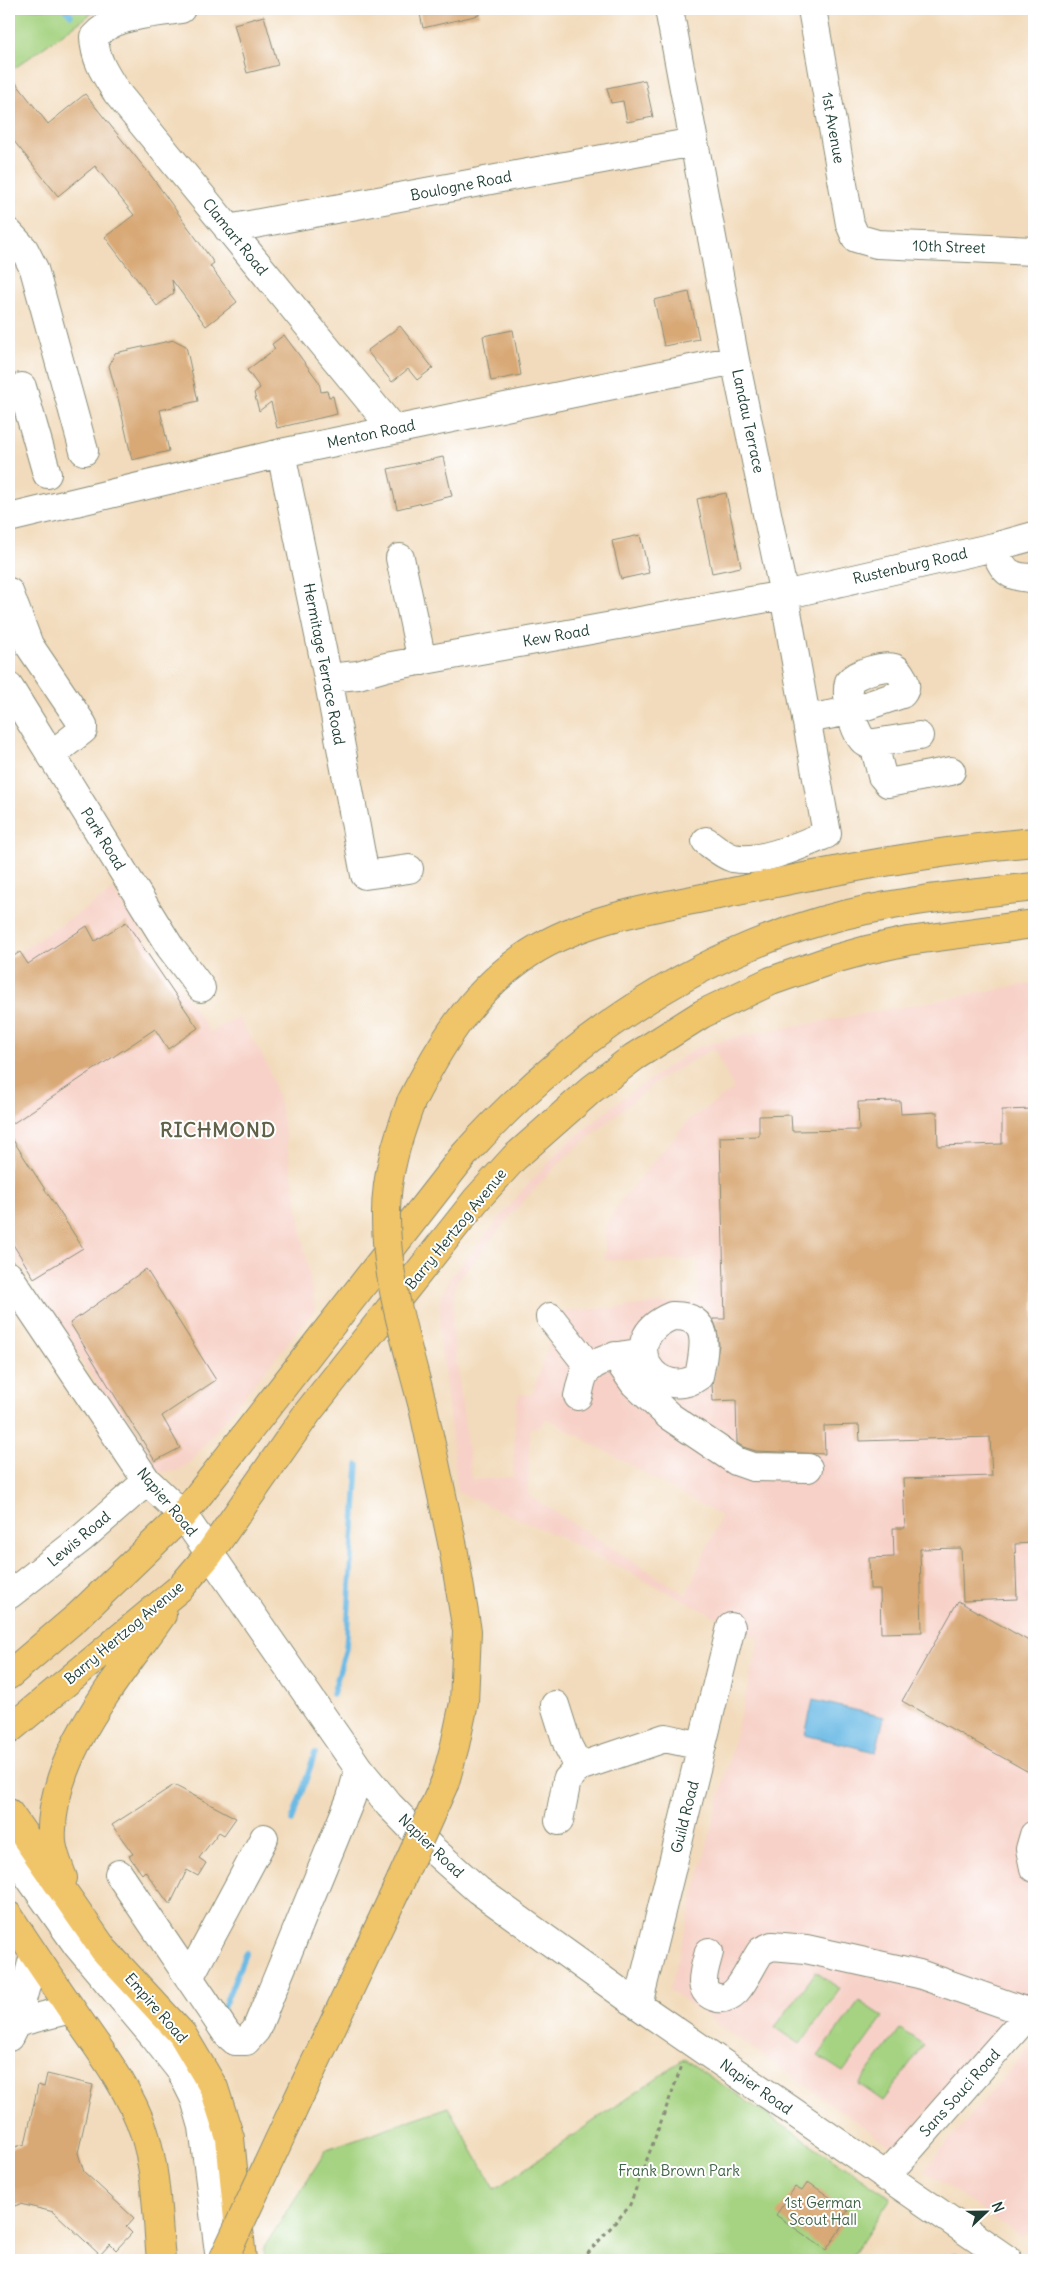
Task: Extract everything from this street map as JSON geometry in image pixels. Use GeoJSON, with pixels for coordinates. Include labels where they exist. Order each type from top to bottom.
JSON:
{"type":"FeatureCollection","features":[{"type":"Feature","properties":{"kind":"main road"},"geometry":{"type":"LineString","coordinates":[[221,2260],[401,1880],[445,1782],[464,1703],[467,1631],[453,1547],[387,1248],[386,1212],[389,1177],[396,1142],[411,1102],[437,1051],[461,1017],[496,980],[521,959],[556,939],[617,918],[798,878],[932,853],[1034,842]]}},
{"type":"Feature","properties":{"kind":"main road"},"geometry":{"type":"LineString","coordinates":[[9,1675],[77,1617],[183,1515],[464,1155],[501,1114],[592,1037],[636,1006],[702,968],[776,936],[821,921],[879,907],[918,900],[1034,887]]}},
{"type":"Feature","properties":{"kind":"main road","name":"Barry Hertzog Avenue"},"geometry":{"type":"LineString","coordinates":[[9,1730],[181,1587],[209,1554],[308,1412],[476,1200],[514,1158],[592,1089],[634,1057],[702,1014],[751,989],[830,960],[908,941],[1034,924]]}},
{"type":"Feature","properties":{"kind":"main road"},"geometry":{"type":"LineString","coordinates":[[73,1907],[52,1842],[54,1808],[61,1777],[72,1752],[95,1712],[181,1587]]}},
{"type":"Feature","properties":{"kind":"main road","name":"Empire Road"},"geometry":{"type":"LineString","coordinates":[[9,1813],[104,1950],[182,2034],[214,2088],[230,2138],[242,2260]]}},
{"type":"Feature","properties":{"kind":"main road"},"geometry":{"type":"LineString","coordinates":[[9,1916],[124,2089],[144,2133],[151,2167],[161,2260]]}},
{"type":"Feature","properties":{"kind":"street","name":"Clamart Road"},"geometry":{"type":"LineString","coordinates":[[181,9],[108,24],[94,37],[99,66],[117,93],[392,429]]}},
{"type":"Feature","properties":{"kind":"street","name":"Landau Terrace"},"geometry":{"type":"LineString","coordinates":[[669,9],[735,360],[784,595],[827,834],[784,851],[754,858],[731,857],[706,841]]}},
{"type":"Feature","properties":{"kind":"street","name":"1st Avenue"},"geometry":{"type":"LineString","coordinates":[[812,9],[852,231],[856,238],[863,242]]}},
{"type":"Feature","properties":{"kind":"street","name":"Boulogne Road"},"geometry":{"type":"LineString","coordinates":[[228,229],[694,142]]}},
{"type":"Feature","properties":{"kind":"street"},"geometry":{"type":"LineString","coordinates":[[9,233],[24,249],[34,269],[84,451]]}},
{"type":"Feature","properties":{"kind":"street","name":"10th Street"},"geometry":{"type":"LineString","coordinates":[[863,242],[1034,251]]}},
{"type":"Feature","properties":{"kind":"street","name":"Menton Road"},"geometry":{"type":"LineString","coordinates":[[9,518],[281,453],[735,360]]}},
{"type":"Feature","properties":{"kind":"street"},"geometry":{"type":"LineString","coordinates":[[46,474],[15,388],[63,375]]}},
{"type":"Feature","properties":{"kind":"street","name":"Hermitage Terrace Road"},"geometry":{"type":"LineString","coordinates":[[281,453],[328,678],[365,875],[409,869]]}},
{"type":"Feature","properties":{"kind":"street","name":"Rustenburg Road"},"geometry":{"type":"LineString","coordinates":[[784,595],[994,547],[1034,536]]}},
{"type":"Feature","properties":{"kind":"street"},"geometry":{"type":"LineString","coordinates":[[994,547],[1001,565],[1008,572],[1012,575],[1034,578]]}},
{"type":"Feature","properties":{"kind":"street"},"geometry":{"type":"LineString","coordinates":[[400,558],[422,661]]}},
{"type":"Feature","properties":{"kind":"street"},"geometry":{"type":"LineString","coordinates":[[9,592],[29,645],[83,725],[83,730],[51,755]]}},
{"type":"Feature","properties":{"kind":"street","name":"Kew Road"},"geometry":{"type":"LineString","coordinates":[[328,678],[784,595]]}},
{"type":"Feature","properties":{"kind":"street","name":"Park Road"},"geometry":{"type":"LineString","coordinates":[[9,687],[170,947],[201,988]]}},
{"type":"Feature","properties":{"kind":"street"},"geometry":{"type":"LineString","coordinates":[[808,727],[860,727],[919,736]]}},
{"type":"Feature","properties":{"kind":"street"},"geometry":{"type":"LineString","coordinates":[[860,727],[882,776],[888,783],[951,771]]}},
{"type":"Feature","properties":{"kind":"street","name":"Napier Road"},"geometry":{"type":"LineString","coordinates":[[9,1276],[147,1481],[183,1515],[359,1769],[407,1824],[478,1890],[689,2041],[1008,2260]]}},
{"type":"Feature","properties":{"kind":"street"},"geometry":{"type":"LineString","coordinates":[[550,1317],[590,1368]]}},
{"type":"Feature","properties":{"kind":"street"},"geometry":{"type":"LineString","coordinates":[[578,1396],[584,1374],[590,1368],[595,1364],[628,1354],[634,1383],[669,1416],[736,1460],[753,1466],[808,1468]]}},
{"type":"Feature","properties":{"kind":"street","name":"Lewis Road"},"geometry":{"type":"LineString","coordinates":[[9,1595],[82,1538],[147,1481]]}},
{"type":"Feature","properties":{"kind":"street","name":"Guild Road"},"geometry":{"type":"LineString","coordinates":[[638,2005],[731,1627]]}},
{"type":"Feature","properties":{"kind":"street"},"geometry":{"type":"LineString","coordinates":[[555,1705],[568,1746],[579,1767]]}},
{"type":"Feature","properties":{"kind":"street"},"geometry":{"type":"LineString","coordinates":[[559,1821],[567,1780],[579,1767],[664,1738],[702,1746]]}},
{"type":"Feature","properties":{"kind":"street"},"geometry":{"type":"LineString","coordinates":[[119,1874],[227,2034],[234,2041],[243,2042],[251,2038],[351,1798],[359,1769]]}},
{"type":"Feature","properties":{"kind":"street"},"geometry":{"type":"LineString","coordinates":[[1034,1835],[1030,1849],[1034,1868]]}},
{"type":"Feature","properties":{"kind":"street"},"geometry":{"type":"LineString","coordinates":[[189,1978],[264,1838]]}},
{"type":"Feature","properties":{"kind":"street"},"geometry":{"type":"LineString","coordinates":[[9,1849],[77,1946],[166,2051],[180,2071],[195,2099],[202,2127],[221,2260]]}},
{"type":"Feature","properties":{"kind":"street"},"geometry":{"type":"LineString","coordinates":[[709,1952],[702,1982],[707,1992],[716,1997],[731,1996],[738,1990],[761,1951],[778,1946],[806,1949],[919,1974],[1032,2011]]}},
{"type":"Feature","properties":{"kind":"street"},"geometry":{"type":"LineString","coordinates":[[12,2030],[34,1955]]}},
{"type":"Feature","properties":{"kind":"street"},"geometry":{"type":"LineString","coordinates":[[12,2030],[71,2009]]}},
{"type":"Feature","properties":{"kind":"street","name":"Sans Souci Road"},"geometry":{"type":"LineString","coordinates":[[885,2177],[981,2086],[1006,2057],[1032,2011]]}},
{"type":"Feature","properties":{"kind":"path"},"geometry":{"type":"LineString","coordinates":[[582,2260],[629,2207],[689,2041]]}},
{"type":"Feature","properties":{"kind":"shaded area"},"geometry":{"type":"Polygon","coordinates":[[[113,891],[210,1032],[238,1017],[266,1062],[280,1105],[315,1309],[191,1461],[177,1471],[159,1472],[146,1461],[9,1246],[9,959],[113,891]]]}},
{"type":"Feature","properties":{"kind":"shaded area"},"geometry":{"type":"Polygon","coordinates":[[[1034,983],[1034,1109],[1002,1110],[1002,1144],[938,1146],[936,1112],[901,1114],[900,1101],[858,1102],[859,1130],[792,1131],[791,1115],[759,1116],[759,1136],[720,1137],[725,1319],[710,1320],[713,1401],[736,1400],[738,1456],[825,1454],[824,1426],[859,1425],[860,1441],[990,1437],[992,1476],[903,1479],[905,1526],[921,1526],[922,1549],[961,1548],[963,1601],[1017,1599],[1015,1544],[1034,1543],[1034,2005],[904,2155],[670,1990],[760,1639],[560,1537],[458,1492],[440,1335],[440,1300],[449,1279],[523,1190],[564,1146],[623,1098],[696,1048],[736,1037],[1034,983]],[[714,1048],[658,1080],[563,1159],[517,1208],[455,1284],[452,1326],[472,1480],[513,1477],[516,1404],[520,1394],[532,1395],[560,1312],[698,1301],[698,1260],[605,1260],[605,1227],[622,1199],[690,1119],[734,1089],[714,1048]],[[547,1418],[541,1426],[530,1428],[528,1495],[686,1595],[721,1516],[547,1418]]]}},
{"type":"Feature","properties":{"kind":"shaded area"},"geometry":{"type":"Polygon","coordinates":[[[1034,2042],[1034,2231],[1022,2237],[924,2170],[1034,2042]]]}},
{"type":"Feature","properties":{"kind":"green space"},"geometry":{"type":"Polygon","coordinates":[[[9,9],[98,9],[9,72],[9,9]]]}},
{"type":"Feature","properties":{"kind":"green space"},"geometry":{"type":"Polygon","coordinates":[[[816,1972],[840,1989],[800,2044],[775,2027],[816,1972]]]}},
{"type":"Feature","properties":{"kind":"green space"},"geometry":{"type":"Polygon","coordinates":[[[859,2001],[883,2017],[843,2072],[818,2056],[859,2001]]]}},
{"type":"Feature","properties":{"kind":"green space"},"geometry":{"type":"Polygon","coordinates":[[[900,2029],[924,2045],[883,2101],[859,2084],[900,2029]]]}},
{"type":"Feature","properties":{"kind":"green space","name":"Frank Brown Park"},"geometry":{"type":"Polygon","coordinates":[[[684,2059],[891,2198],[849,2260],[264,2260],[263,2249],[327,2149],[448,2107],[495,2189],[684,2059]]]}},
{"type":"Feature","properties":{"kind":"water"},"geometry":{"type":"Polygon","coordinates":[[[813,1700],[884,1717],[876,1752],[805,1735],[813,1700]]]}},
{"type":"Feature","properties":{"kind":"building"},"geometry":{"type":"Polygon","coordinates":[[[419,9],[479,9],[479,15],[423,28],[419,9]]]}},
{"type":"Feature","properties":{"kind":"building"},"geometry":{"type":"Polygon","coordinates":[[[264,16],[278,65],[247,73],[234,24],[264,16]]]}},
{"type":"Feature","properties":{"kind":"building"},"geometry":{"type":"Polygon","coordinates":[[[9,74],[48,124],[85,94],[152,177],[214,263],[210,266],[237,302],[206,326],[172,280],[174,293],[157,306],[105,237],[134,215],[95,166],[58,196],[9,135],[9,74]]]}},
{"type":"Feature","properties":{"kind":"building"},"geometry":{"type":"Polygon","coordinates":[[[645,80],[653,117],[627,122],[623,101],[611,103],[607,88],[645,80]]]}},
{"type":"Feature","properties":{"kind":"building"},"geometry":{"type":"Polygon","coordinates":[[[689,292],[699,339],[664,346],[654,300],[689,292]]]}},
{"type":"Feature","properties":{"kind":"building"},"geometry":{"type":"Polygon","coordinates":[[[400,326],[433,368],[417,380],[408,369],[392,382],[367,351],[400,326]]]}},
{"type":"Feature","properties":{"kind":"building"},"geometry":{"type":"Polygon","coordinates":[[[513,330],[521,375],[491,381],[483,336],[513,330]]]}},
{"type":"Feature","properties":{"kind":"building"},"geometry":{"type":"Polygon","coordinates":[[[284,335],[319,382],[321,392],[327,391],[329,397],[333,396],[337,414],[277,428],[271,402],[259,411],[254,393],[260,388],[247,370],[275,349],[272,344],[284,335]]]}},
{"type":"Feature","properties":{"kind":"building"},"geometry":{"type":"Polygon","coordinates":[[[174,340],[186,346],[198,401],[160,410],[169,451],[132,460],[109,366],[115,353],[174,340]]]}},
{"type":"Feature","properties":{"kind":"building"},"geometry":{"type":"Polygon","coordinates":[[[443,457],[452,496],[397,509],[388,469],[443,457]]]}},
{"type":"Feature","properties":{"kind":"building"},"geometry":{"type":"Polygon","coordinates":[[[726,493],[741,567],[712,573],[697,499],[726,493]]]}},
{"type":"Feature","properties":{"kind":"building"},"geometry":{"type":"Polygon","coordinates":[[[640,535],[649,573],[621,579],[612,541],[640,535]]]}},
{"type":"Feature","properties":{"kind":"building"},"geometry":{"type":"Polygon","coordinates":[[[126,922],[198,1028],[168,1049],[155,1029],[9,1126],[9,959],[20,952],[28,964],[87,926],[95,941],[126,922]]]}},
{"type":"Feature","properties":{"kind":"building"},"geometry":{"type":"Polygon","coordinates":[[[900,1101],[901,1114],[937,1112],[938,1146],[1002,1144],[1002,1110],[1034,1109],[1034,1543],[1015,1544],[1017,1599],[963,1601],[961,1548],[920,1549],[922,1632],[881,1633],[880,1589],[870,1589],[869,1558],[894,1557],[893,1528],[905,1528],[903,1479],[992,1476],[990,1437],[860,1441],[859,1425],[824,1426],[825,1454],[756,1451],[743,1447],[737,1443],[736,1400],[713,1401],[712,1384],[719,1345],[717,1329],[713,1319],[725,1319],[720,1137],[759,1136],[759,1116],[791,1115],[792,1131],[859,1130],[858,1102],[900,1101]]]}},
{"type":"Feature","properties":{"kind":"building"},"geometry":{"type":"Polygon","coordinates":[[[9,1134],[83,1248],[34,1278],[9,1238],[9,1134]]]}},
{"type":"Feature","properties":{"kind":"building"},"geometry":{"type":"Polygon","coordinates":[[[146,1269],[216,1380],[162,1416],[180,1448],[155,1461],[70,1323],[146,1269]]]}},
{"type":"Feature","properties":{"kind":"building"},"geometry":{"type":"Polygon","coordinates":[[[958,1601],[1034,1644],[1034,1775],[902,1701],[958,1601]]]}},
{"type":"Feature","properties":{"kind":"building"},"geometry":{"type":"Polygon","coordinates":[[[174,1785],[236,1818],[224,1835],[219,1832],[199,1858],[206,1863],[198,1876],[187,1870],[170,1905],[145,1871],[142,1874],[129,1856],[133,1854],[112,1825],[174,1785]]]}},
{"type":"Feature","properties":{"kind":"building"},"geometry":{"type":"Polygon","coordinates":[[[47,2074],[93,2085],[78,2153],[84,2172],[134,2218],[126,2227],[132,2233],[116,2250],[110,2244],[100,2255],[54,2212],[20,2204],[9,2208],[9,2149],[25,2144],[38,2085],[44,2087],[47,2074]]]}},
{"type":"Feature","properties":{"kind":"building","name":"1st German Scout Hall"},"geometry":{"type":"Polygon","coordinates":[[[808,2182],[848,2210],[841,2219],[845,2222],[826,2250],[776,2215],[795,2187],[802,2191],[808,2182]]]}},
{"type":"Feature","properties":{"kind":"waterway"},"geometry":{"type":"LineString","coordinates":[[65,9],[71,15]]}},
{"type":"Feature","properties":{"kind":"waterway"},"geometry":{"type":"LineString","coordinates":[[333,1694],[346,1648],[358,1465]]}},
{"type":"Feature","properties":{"kind":"waterway"},"geometry":{"type":"LineString","coordinates":[[292,1821],[315,1753]]}},
{"type":"Feature","properties":{"kind":"waterway"},"geometry":{"type":"LineString","coordinates":[[222,2011],[246,1952]]}},
{"type":"Feature","properties":{"kind":"waterway"},"geometry":{"type":"LineString","coordinates":[[942,2260],[956,2256]]}},
{"type":"Feature","properties":{"kind":"district","name":"RICHMOND"},"geometry":{"type":"Point","coordinates":[218,1130]}}]}
